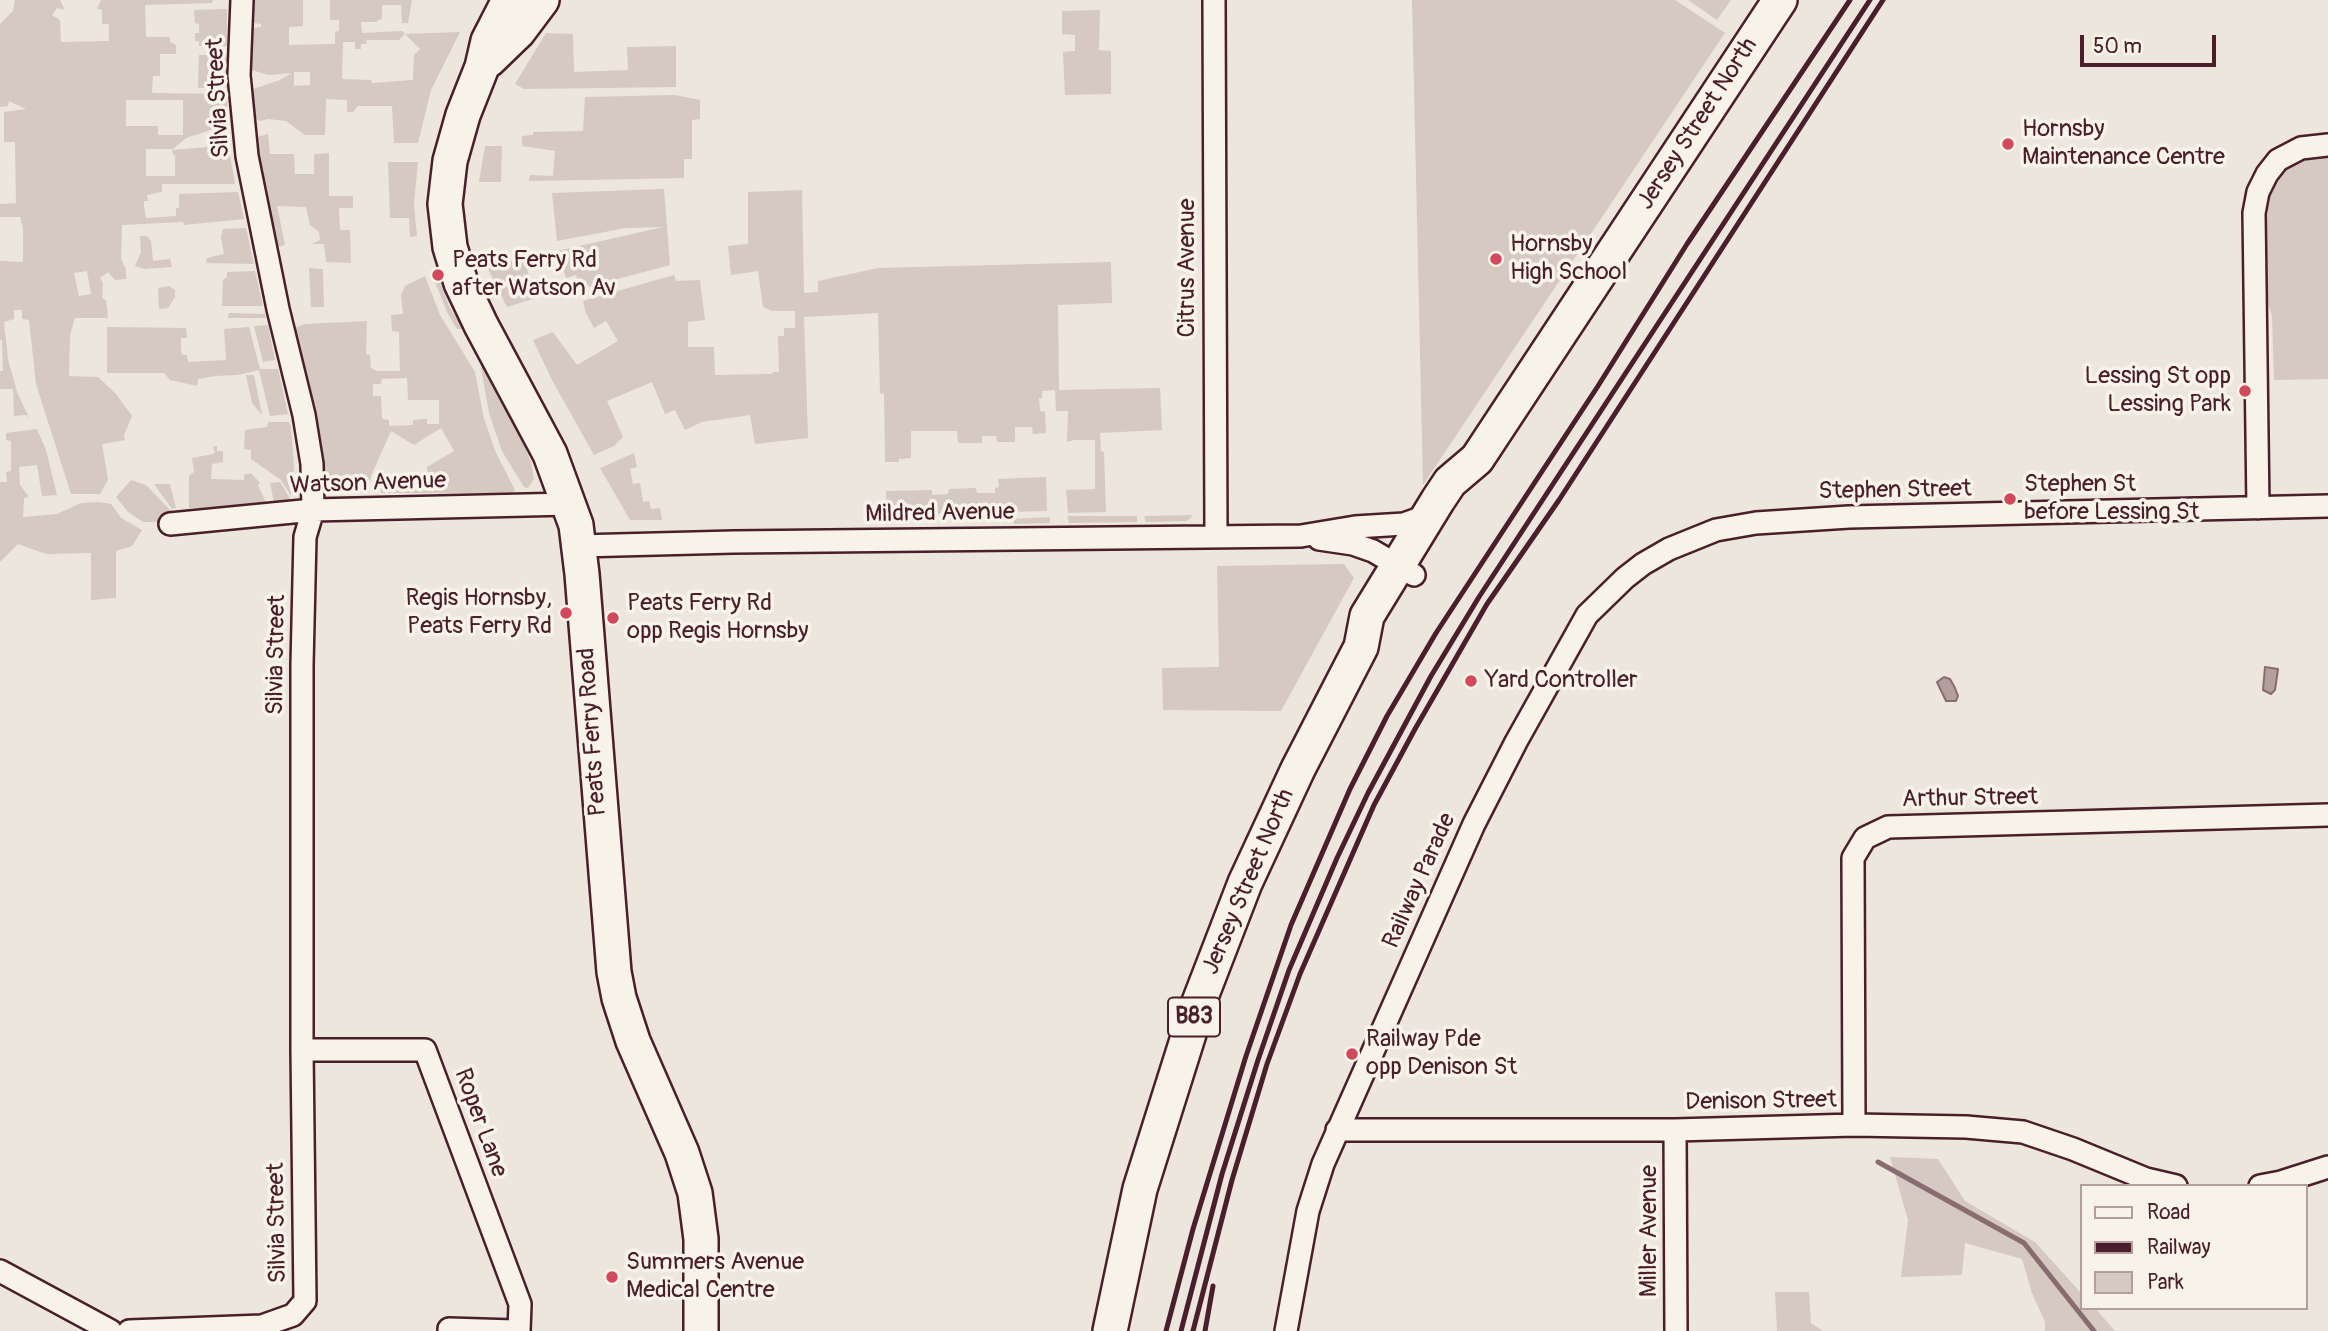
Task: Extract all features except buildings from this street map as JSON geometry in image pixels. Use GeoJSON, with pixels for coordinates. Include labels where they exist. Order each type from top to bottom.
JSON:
{"type":"FeatureCollection","features":[{"type":"Feature","properties":{"kind":"main road"},"geometry":{"type":"LineString","coordinates":[[485,54],[501,0]]}},
{"type":"Feature","properties":{"kind":"main road","name":"Peats Ferry Road"},"geometry":{"type":"LineString","coordinates":[[509,0],[485,54],[450,161],[446,204],[450,247],[461,283],[550,454],[569,504],[579,546],[614,972],[633,1041],[682,1153],[695,1193],[701,1238],[701,1331]]}},
{"type":"Feature","properties":{"kind":"main road","name":"Peats Ferry Road"},"geometry":{"type":"LineString","coordinates":[[485,54],[518,32],[542,0]]}},
{"type":"Feature","properties":{"kind":"main road","name":"Jersey Street North"},"geometry":{"type":"LineString","coordinates":[[1405,570],[1467,492],[1478,458],[1780,0]]}},
{"type":"Feature","properties":{"kind":"main road","name":"Jersey Street North"},"geometry":{"type":"LineString","coordinates":[[1110,1331],[1140,1189],[1199,1002],[1250,872],[1298,769],[1362,647],[1382,627],[1429,515],[1450,482],[1478,458]]}},
{"type":"Feature","properties":{"kind":"street","name":"Silvia Street"},"geometry":{"type":"LineString","coordinates":[[129,1331],[262,1326],[293,1315],[305,1301],[302,1050],[303,600],[305,537],[313,510],[312,464],[304,415],[278,309],[247,156],[239,75],[242,0]]}},
{"type":"Feature","properties":{"kind":"street","name":"Citrus Avenue"},"geometry":{"type":"LineString","coordinates":[[1214,0],[1216,535]]}},
{"type":"Feature","properties":{"kind":"street"},"geometry":{"type":"LineString","coordinates":[[2258,508],[2255,214],[2258,192],[2278,160],[2301,148],[2328,145]]}},
{"type":"Feature","properties":{"kind":"street","name":"Watson Avenue"},"geometry":{"type":"LineString","coordinates":[[170,524],[313,510],[569,504]]}},
{"type":"Feature","properties":{"kind":"street","name":"Stephen Street"},"geometry":{"type":"LineString","coordinates":[[1716,530],[1756,523],[1818,518],[2328,506]]}},
{"type":"Feature","properties":{"kind":"street","name":"Mildred Avenue"},"geometry":{"type":"LineString","coordinates":[[1301,536],[1355,527],[1404,524],[1429,515]]}},
{"type":"Feature","properties":{"kind":"street","name":"Railway Parade"},"geometry":{"type":"LineString","coordinates":[[1286,1331],[1308,1211],[1323,1164],[1474,824],[1516,742],[1587,615],[1643,564],[1669,549],[1716,530]]}},
{"type":"Feature","properties":{"kind":"street","name":"Mildred Avenue"},"geometry":{"type":"LineString","coordinates":[[579,546],[1216,535],[1301,536],[1353,544],[1373,551],[1405,570]]}},
{"type":"Feature","properties":{"kind":"street","name":"Arthur Street"},"geometry":{"type":"LineString","coordinates":[[1854,1125],[1853,858],[1865,838],[1888,827],[2328,816]]}},
{"type":"Feature","properties":{"kind":"street","name":"Roper Lane"},"geometry":{"type":"LineString","coordinates":[[302,1050],[425,1050],[520,1304],[517,1331]]}},
{"type":"Feature","properties":{"kind":"street","name":"Denison Street"},"geometry":{"type":"LineString","coordinates":[[1337,1130],[1675,1130],[1854,1125],[1966,1127],[2023,1132],[2146,1179],[2167,1184]]}},
{"type":"Feature","properties":{"kind":"street","name":"Miller Avenue"},"geometry":{"type":"LineString","coordinates":[[1675,1130],[1676,1331]]}},
{"type":"Feature","properties":{"kind":"street"},"geometry":{"type":"LineString","coordinates":[[2270,1184],[2328,1167]]}},
{"type":"Feature","properties":{"kind":"street"},"geometry":{"type":"LineString","coordinates":[[0,1270],[111,1331]]}},
{"type":"Feature","properties":{"kind":"street"},"geometry":{"type":"LineString","coordinates":[[449,1329],[517,1331]]}},
{"type":"Feature","properties":{"kind":"green space"},"geometry":{"type":"Polygon","coordinates":[[[15,0],[60,0],[65,10],[57,8],[52,15],[60,20],[61,42],[109,41],[109,24],[102,24],[102,10],[97,9],[101,0],[213,0],[212,3],[145,5],[146,37],[170,37],[170,42],[176,45],[176,54],[160,54],[160,76],[153,76],[152,93],[227,94],[228,127],[186,138],[173,149],[146,149],[146,176],[175,176],[175,155],[172,150],[229,148],[235,184],[162,184],[162,192],[147,195],[148,201],[144,201],[144,207],[146,218],[176,216],[179,194],[238,192],[244,219],[184,225],[183,222],[122,225],[121,259],[126,269],[126,279],[115,280],[108,272],[100,278],[108,318],[75,318],[70,335],[69,376],[98,377],[116,394],[132,416],[124,435],[125,440],[102,444],[108,480],[100,494],[71,494],[36,384],[29,320],[22,319],[22,310],[14,310],[14,319],[4,322],[8,359],[17,392],[29,418],[26,415],[14,416],[13,389],[0,389],[0,371],[3,371],[0,340],[0,261],[23,262],[23,228],[20,217],[0,217],[0,204],[16,203],[15,142],[4,142],[4,112],[26,109],[9,101],[8,106],[0,107],[0,24],[13,11],[15,0]],[[126,100],[126,126],[158,126],[158,135],[183,135],[183,100],[126,100]],[[87,271],[74,273],[79,296],[91,294],[87,271]]]}},
{"type":"Feature","properties":{"kind":"green space"},"geometry":{"type":"Polygon","coordinates":[[[252,0],[303,0],[303,26],[289,27],[289,45],[335,44],[339,20],[330,20],[330,0],[412,0],[408,23],[402,23],[401,5],[382,5],[382,19],[377,22],[361,22],[362,33],[460,32],[431,90],[418,143],[394,143],[392,106],[358,106],[353,112],[347,112],[347,100],[326,99],[325,135],[305,135],[286,121],[260,121],[253,117],[253,89],[292,73],[268,75],[252,70],[252,28],[261,27],[261,24],[253,23],[252,0]],[[405,34],[399,40],[367,40],[366,44],[361,44],[361,49],[355,49],[355,42],[343,42],[342,79],[371,80],[372,83],[413,80],[414,55],[420,49],[405,34]],[[294,72],[294,86],[310,85],[310,72],[294,72]]]}},
{"type":"Feature","properties":{"kind":"green space","name":"Hornsby High School"},"geometry":{"type":"Polygon","coordinates":[[[1412,0],[1675,0],[1725,33],[1423,485],[1412,0]]]}},
{"type":"Feature","properties":{"kind":"green space"},"geometry":{"type":"Polygon","coordinates":[[[1688,0],[1731,0],[1717,20],[1688,0]]]}},
{"type":"Feature","properties":{"kind":"green space"},"geometry":{"type":"Polygon","coordinates":[[[227,9],[227,46],[199,46],[199,41],[195,41],[199,24],[195,23],[194,10],[227,9]]]}},
{"type":"Feature","properties":{"kind":"green space"},"geometry":{"type":"Polygon","coordinates":[[[1100,10],[1099,50],[1111,51],[1111,94],[1065,95],[1063,52],[1075,51],[1075,35],[1062,34],[1062,11],[1100,10]]]}},
{"type":"Feature","properties":{"kind":"green space"},"geometry":{"type":"Polygon","coordinates":[[[546,33],[573,34],[574,72],[628,70],[627,47],[676,46],[676,87],[524,89],[515,84],[546,33]]]}},
{"type":"Feature","properties":{"kind":"green space"},"geometry":{"type":"Polygon","coordinates":[[[199,55],[227,55],[227,87],[198,88],[199,55]]]}},
{"type":"Feature","properties":{"kind":"green space"},"geometry":{"type":"Polygon","coordinates":[[[675,95],[700,100],[700,119],[692,120],[692,159],[684,159],[684,178],[529,181],[530,175],[553,176],[555,151],[522,146],[522,136],[533,135],[533,132],[583,131],[585,97],[675,95]]]}},
{"type":"Feature","properties":{"kind":"green space"},"geometry":{"type":"Polygon","coordinates":[[[268,134],[270,154],[294,154],[295,174],[314,174],[314,154],[329,153],[329,196],[353,196],[353,208],[339,208],[340,230],[350,230],[351,263],[326,262],[324,244],[312,244],[320,240],[319,232],[310,225],[306,207],[277,206],[285,245],[276,247],[254,138],[268,134]]]}},
{"type":"Feature","properties":{"kind":"green space"},"geometry":{"type":"Polygon","coordinates":[[[485,146],[502,146],[501,182],[479,182],[485,146]]]}},
{"type":"Feature","properties":{"kind":"green space"},"geometry":{"type":"Polygon","coordinates":[[[2328,157],[2328,379],[2274,380],[2272,316],[2265,293],[2266,197],[2280,175],[2294,164],[2328,157]]]}},
{"type":"Feature","properties":{"kind":"green space"},"geometry":{"type":"Polygon","coordinates":[[[388,162],[418,162],[414,205],[417,236],[410,237],[409,218],[390,218],[388,162]]]}},
{"type":"Feature","properties":{"kind":"green space"},"geometry":{"type":"Polygon","coordinates":[[[664,189],[670,265],[580,289],[576,275],[566,278],[562,265],[558,266],[553,252],[663,227],[626,228],[557,241],[552,193],[664,189]]]}},
{"type":"Feature","properties":{"kind":"green space"},"geometry":{"type":"Polygon","coordinates":[[[802,190],[804,293],[818,292],[818,281],[878,268],[1111,262],[1112,303],[1058,305],[1059,390],[1160,388],[1162,430],[1100,433],[1101,451],[1104,452],[1106,512],[1068,513],[1066,490],[1095,489],[1095,440],[1067,442],[1068,411],[1056,411],[1055,390],[1042,391],[1042,398],[1039,398],[1040,411],[1045,412],[1046,433],[1033,434],[1032,427],[1015,427],[1015,442],[997,442],[996,436],[982,436],[982,443],[958,443],[957,431],[911,431],[911,458],[899,459],[899,462],[885,462],[884,394],[880,393],[878,313],[804,317],[808,438],[755,444],[750,415],[702,422],[685,430],[675,410],[665,414],[652,382],[607,401],[623,437],[614,446],[594,455],[533,340],[553,332],[577,365],[618,341],[606,321],[594,328],[583,301],[674,275],[676,281],[700,280],[705,320],[688,322],[688,347],[714,347],[715,375],[779,372],[778,336],[784,336],[784,328],[795,328],[795,311],[772,311],[763,307],[758,271],[731,275],[728,246],[748,244],[748,192],[802,190]]]}},
{"type":"Feature","properties":{"kind":"green space"},"geometry":{"type":"Polygon","coordinates":[[[246,228],[254,264],[206,263],[207,258],[224,254],[221,237],[223,229],[246,228]]]}},
{"type":"Feature","properties":{"kind":"green space"},"geometry":{"type":"Polygon","coordinates":[[[140,236],[147,236],[151,241],[153,261],[170,259],[172,267],[144,269],[135,266],[141,252],[140,236]]]}},
{"type":"Feature","properties":{"kind":"green space"},"geometry":{"type":"Polygon","coordinates":[[[524,259],[536,298],[507,307],[487,267],[524,259]]]}},
{"type":"Feature","properties":{"kind":"green space"},"geometry":{"type":"Polygon","coordinates":[[[309,268],[323,269],[324,307],[311,307],[309,268]]]}},
{"type":"Feature","properties":{"kind":"green space"},"geometry":{"type":"Polygon","coordinates":[[[255,271],[263,306],[222,306],[223,280],[227,277],[227,272],[255,271]]]}},
{"type":"Feature","properties":{"kind":"green space"},"geometry":{"type":"Polygon","coordinates":[[[432,274],[437,275],[449,306],[463,329],[457,329],[447,312],[432,274]]]}},
{"type":"Feature","properties":{"kind":"green space"},"geometry":{"type":"Polygon","coordinates":[[[425,276],[440,315],[475,372],[484,419],[496,453],[515,490],[512,493],[381,493],[381,484],[428,479],[427,467],[454,451],[441,428],[414,445],[391,431],[371,476],[368,493],[336,488],[325,478],[294,328],[305,324],[367,321],[366,354],[370,355],[371,368],[377,371],[400,371],[399,332],[392,331],[391,315],[403,314],[401,295],[405,286],[425,276]],[[407,378],[382,379],[381,384],[373,384],[373,396],[381,396],[382,419],[389,420],[389,426],[413,425],[413,420],[423,419],[427,419],[427,424],[439,424],[439,400],[408,400],[407,378]]]}},
{"type":"Feature","properties":{"kind":"green space"},"geometry":{"type":"Polygon","coordinates":[[[169,286],[175,290],[175,297],[168,308],[159,309],[158,288],[169,286]]]}},
{"type":"Feature","properties":{"kind":"green space"},"geometry":{"type":"Polygon","coordinates":[[[229,313],[265,314],[266,318],[228,318],[229,313]]]}},
{"type":"Feature","properties":{"kind":"green space"},"geometry":{"type":"Polygon","coordinates":[[[268,325],[275,360],[263,362],[254,326],[268,325]]]}},
{"type":"Feature","properties":{"kind":"green space"},"geometry":{"type":"Polygon","coordinates":[[[107,327],[186,328],[187,338],[181,338],[181,348],[182,355],[187,355],[188,362],[226,360],[224,329],[249,327],[260,369],[278,369],[288,414],[270,416],[259,370],[198,379],[197,386],[170,380],[164,373],[107,373],[107,327]]]}},
{"type":"Feature","properties":{"kind":"green space"},"geometry":{"type":"Polygon","coordinates":[[[484,367],[514,422],[531,462],[534,479],[528,488],[524,487],[502,451],[489,413],[481,368],[484,367]]]}},
{"type":"Feature","properties":{"kind":"green space"},"geometry":{"type":"Polygon","coordinates":[[[246,375],[254,375],[262,415],[252,403],[246,375]]]}},
{"type":"Feature","properties":{"kind":"green space"},"geometry":{"type":"Polygon","coordinates":[[[268,422],[289,422],[291,427],[294,466],[291,496],[281,480],[251,459],[251,450],[244,449],[245,430],[267,427],[268,422]]]}},
{"type":"Feature","properties":{"kind":"green space"},"geometry":{"type":"Polygon","coordinates":[[[37,429],[46,450],[57,495],[42,496],[37,465],[19,467],[20,485],[29,497],[24,498],[23,517],[57,514],[81,503],[99,502],[111,504],[121,518],[142,530],[132,546],[116,551],[116,598],[91,600],[91,553],[46,554],[18,544],[0,562],[0,482],[7,482],[6,472],[11,471],[11,441],[6,440],[6,433],[37,429]]]}},
{"type":"Feature","properties":{"kind":"green space"},"geometry":{"type":"Polygon","coordinates":[[[217,446],[217,451],[223,451],[223,462],[212,464],[211,479],[244,480],[244,475],[251,473],[260,483],[258,485],[268,507],[189,508],[189,476],[194,472],[192,458],[213,454],[213,447],[217,446]]]}},
{"type":"Feature","properties":{"kind":"green space"},"geometry":{"type":"Polygon","coordinates":[[[634,453],[637,467],[630,469],[633,484],[640,483],[643,502],[649,501],[651,509],[660,508],[662,520],[630,520],[600,468],[634,453]]]}},
{"type":"Feature","properties":{"kind":"green space"},"geometry":{"type":"Polygon","coordinates":[[[1046,477],[1047,511],[887,515],[886,491],[932,490],[932,495],[948,494],[949,489],[976,488],[977,493],[995,493],[995,488],[999,487],[998,479],[1046,477]]]}},
{"type":"Feature","properties":{"kind":"green space"},"geometry":{"type":"Polygon","coordinates":[[[131,480],[146,485],[172,512],[170,522],[143,522],[128,512],[116,497],[131,480]]]}},
{"type":"Feature","properties":{"kind":"green space"},"geometry":{"type":"Polygon","coordinates":[[[280,482],[290,504],[275,507],[270,483],[280,482]]]}},
{"type":"Feature","properties":{"kind":"green space"},"geometry":{"type":"Polygon","coordinates":[[[154,484],[170,484],[176,508],[172,509],[154,484]]]}},
{"type":"Feature","properties":{"kind":"green space"},"geometry":{"type":"Polygon","coordinates":[[[1192,515],[1186,521],[1146,522],[1144,516],[1192,515]]]}},
{"type":"Feature","properties":{"kind":"green space"},"geometry":{"type":"Polygon","coordinates":[[[1067,516],[1137,516],[1137,522],[1069,523],[1067,516]]]}},
{"type":"Feature","properties":{"kind":"green space"},"geometry":{"type":"Polygon","coordinates":[[[1050,517],[1050,523],[1014,524],[1013,519],[1050,517]]]}},
{"type":"Feature","properties":{"kind":"green space"},"geometry":{"type":"Polygon","coordinates":[[[1344,564],[1354,578],[1281,711],[1163,710],[1162,668],[1219,667],[1217,566],[1344,564]]]}},
{"type":"Feature","properties":{"kind":"green space"},"geometry":{"type":"Polygon","coordinates":[[[1890,1157],[1938,1159],[1965,1201],[2035,1242],[2080,1292],[2080,1310],[2097,1310],[2115,1331],[2045,1331],[2045,1322],[2032,1293],[2022,1259],[1965,1243],[1962,1275],[1901,1277],[1908,1220],[1890,1157]]]}},
{"type":"Feature","properties":{"kind":"green space"},"geometry":{"type":"Polygon","coordinates":[[[1775,1292],[1809,1292],[1811,1323],[1823,1331],[1777,1331],[1775,1292]]]}},
{"type":"Feature","properties":{"kind":"shaded area"},"geometry":{"type":"Polygon","coordinates":[[[2265,667],[2278,669],[2275,690],[2271,694],[2263,690],[2265,667]]]}},
{"type":"Feature","properties":{"kind":"shaded area"},"geometry":{"type":"Polygon","coordinates":[[[1944,677],[1950,679],[1955,688],[1958,696],[1956,701],[1946,701],[1937,682],[1944,677]]]}},
{"type":"Feature","properties":{"kind":"waterway"},"geometry":{"type":"LineString","coordinates":[[1878,1162],[2024,1243],[2094,1331]]}},
{"type":"Feature","properties":{"kind":"railway"},"geometry":{"type":"LineString","coordinates":[[1166,1331],[1193,1229],[1246,1056],[1291,925],[1350,789],[1387,716],[1436,633],[1598,386],[1687,244],[1850,0]]}},
{"type":"Feature","properties":{"kind":"railway"},"geometry":{"type":"LineString","coordinates":[[1181,1331],[1222,1174],[1289,970],[1368,793],[1431,676],[1479,597],[1870,0]]}},
{"type":"Feature","properties":{"kind":"railway"},"geometry":{"type":"LineString","coordinates":[[1193,1331],[1232,1180],[1267,1064],[1300,974],[1374,805],[1487,604],[1559,500],[1883,0]]}},
{"type":"Feature","properties":{"kind":"railway"},"geometry":{"type":"LineString","coordinates":[[1205,1331],[1213,1286]]}},
{"type":"Feature","properties":{"kind":"place","name":"Hornsby Maintenance Centre"},"geometry":{"type":"Point","coordinates":[2008,144]}},
{"type":"Feature","properties":{"kind":"place","name":"Hornsby High School"},"geometry":{"type":"Point","coordinates":[1496,259]}},
{"type":"Feature","properties":{"kind":"place","name":"Peats Ferry Rd after Watson Av"},"geometry":{"type":"Point","coordinates":[438,275]}},
{"type":"Feature","properties":{"kind":"place","name":"Lessing St opp Lessing Park"},"geometry":{"type":"Point","coordinates":[2245,391]}},
{"type":"Feature","properties":{"kind":"place","name":"Stephen St before Lessing St"},"geometry":{"type":"Point","coordinates":[2010,499]}},
{"type":"Feature","properties":{"kind":"place","name":"Regis Hornsby, Peats Ferry Rd"},"geometry":{"type":"Point","coordinates":[566,613]}},
{"type":"Feature","properties":{"kind":"place","name":"Peats Ferry Rd opp Regis Hornsby"},"geometry":{"type":"Point","coordinates":[613,618]}},
{"type":"Feature","properties":{"kind":"place","name":"Yard Controller"},"geometry":{"type":"Point","coordinates":[1471,681]}},
{"type":"Feature","properties":{"kind":"place","name":"Railway Pde opp Denison St"},"geometry":{"type":"Point","coordinates":[1352,1054]}},
{"type":"Feature","properties":{"kind":"place","name":"Summers Avenue Medical Centre"},"geometry":{"type":"Point","coordinates":[612,1277]}}]}
